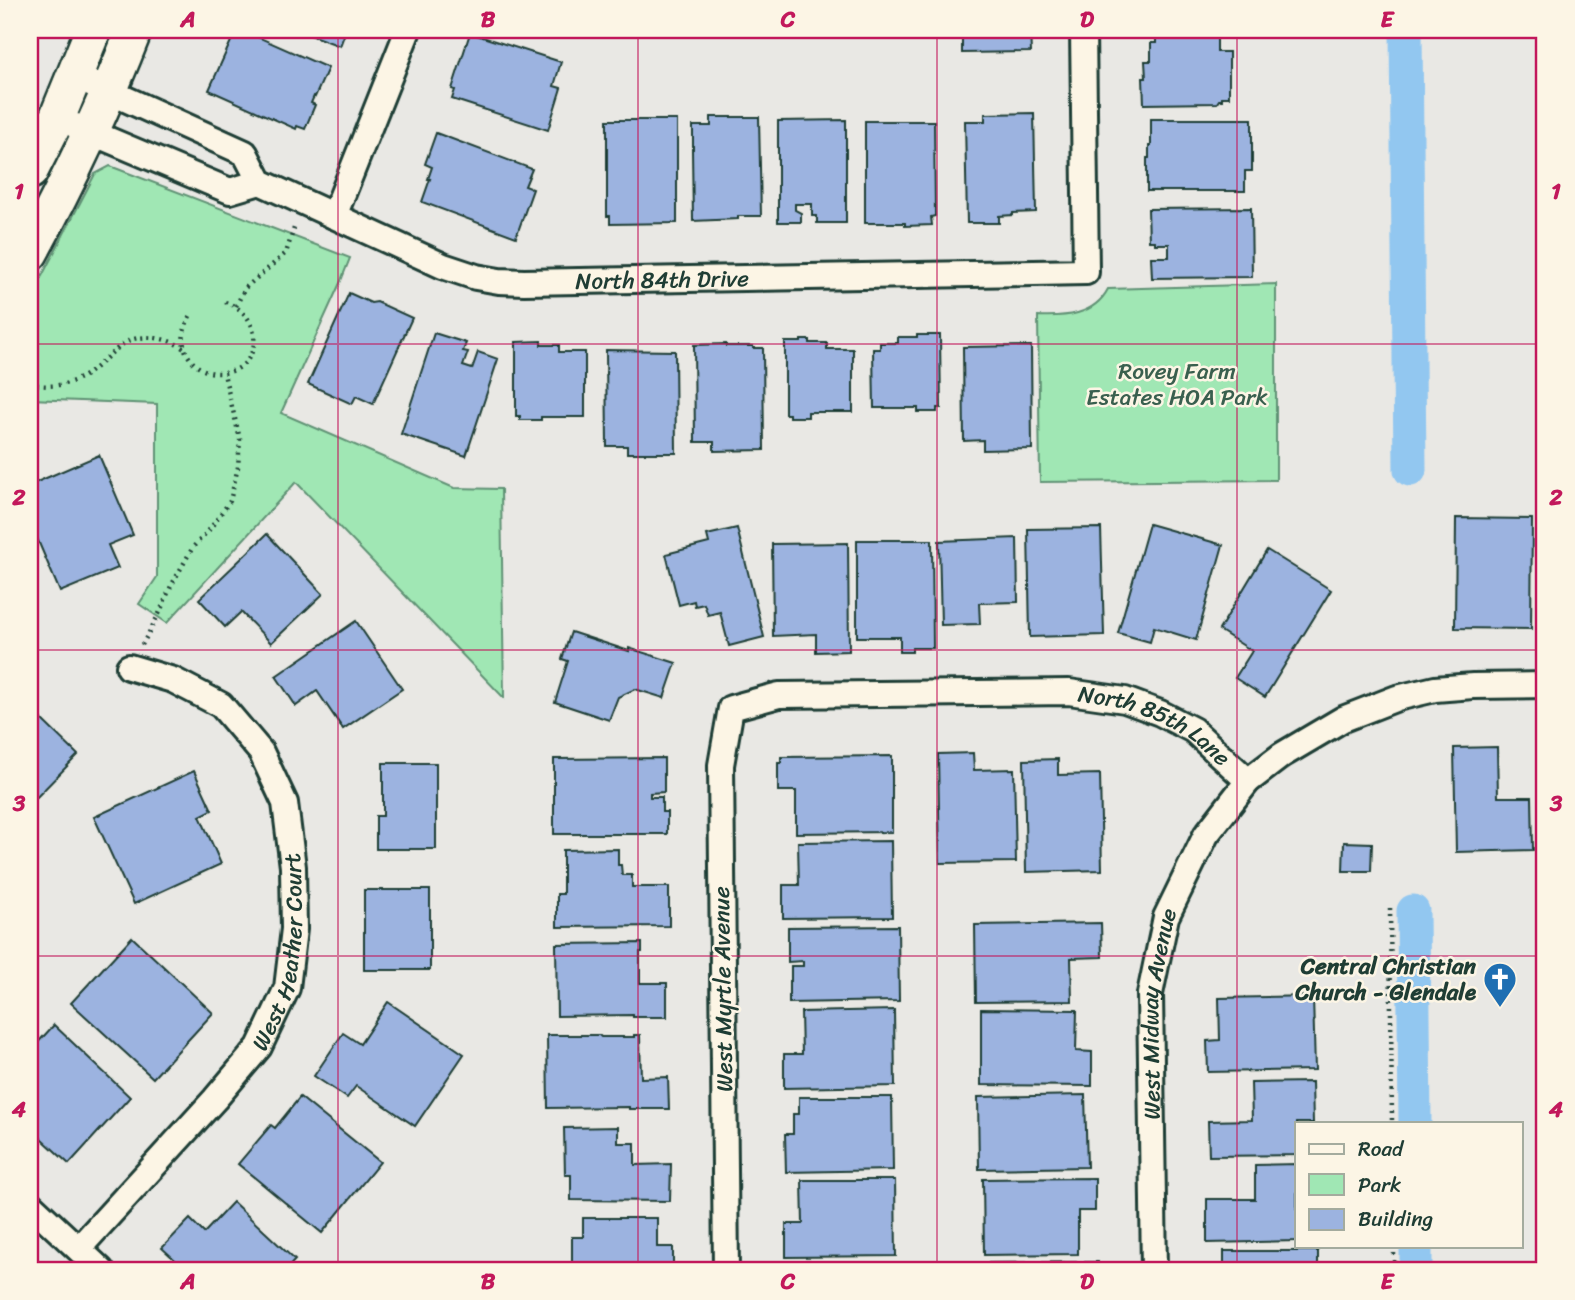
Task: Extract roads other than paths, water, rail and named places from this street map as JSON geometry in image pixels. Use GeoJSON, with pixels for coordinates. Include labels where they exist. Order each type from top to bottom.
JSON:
{"type":"FeatureCollection","features":[{"type":"Feature","properties":{"kind":"street"},"geometry":{"type":"LineString","coordinates":[[30,171],[57,118],[93,30]]}},
{"type":"Feature","properties":{"kind":"street"},"geometry":{"type":"LineString","coordinates":[[30,254],[91,133],[134,30]]}},
{"type":"Feature","properties":{"kind":"street"},"geometry":{"type":"LineString","coordinates":[[334,216],[408,30]]}},
{"type":"Feature","properties":{"kind":"street","name":"North 84th Drive"},"geometry":{"type":"LineString","coordinates":[[260,182],[443,266],[499,281],[1086,272],[1083,30]]}},
{"type":"Feature","properties":{"kind":"street"},"geometry":{"type":"LineString","coordinates":[[57,118],[230,191],[260,182],[244,153],[75,76]]}},
{"type":"Feature","properties":{"kind":"street","name":"West Heather Court"},"geometry":{"type":"LineString","coordinates":[[79,1248],[259,1047],[287,988],[294,929],[293,867],[285,803],[261,752],[221,705],[173,680],[130,667]]}},
{"type":"Feature","properties":{"kind":"street","name":"North 85th Lane"},"geometry":{"type":"LineString","coordinates":[[731,708],[779,695],[1069,692],[1125,700],[1160,713],[1193,730],[1248,781],[1282,755],[1343,719],[1397,698],[1435,689],[1545,685]]}},
{"type":"Feature","properties":{"kind":"street","name":"West Myrtle Avenue"},"geometry":{"type":"LineString","coordinates":[[726,1270],[721,765],[731,708]]}},
{"type":"Feature","properties":{"kind":"street","name":"West Midway Avenue"},"geometry":{"type":"LineString","coordinates":[[1154,1270],[1150,994],[1167,917],[1206,835],[1248,781]]}},
{"type":"Feature","properties":{"kind":"street"},"geometry":{"type":"LineString","coordinates":[[30,1204],[101,1270]]}},
{"type":"Feature","properties":{"kind":"waterway"},"geometry":{"type":"LineString","coordinates":[[1406,30],[1410,470]]}},
{"type":"Feature","properties":{"kind":"waterway"},"geometry":{"type":"LineString","coordinates":[[1413,911],[1415,1122]]}},
{"type":"Feature","properties":{"kind":"waterway"},"geometry":{"type":"LineString","coordinates":[[1416,1248],[1416,1270]]}},
{"type":"Feature","properties":{"kind":"place","name":"Central Christian Church - Glendale"},"geometry":{"type":"Point","coordinates":[1500,1009]}},
{"type":"Feature","properties":{"kind":"park label","name":"Rovey Farm Estates HOA Park"},"geometry":{"type":"Point","coordinates":[1177,384]}}]}
